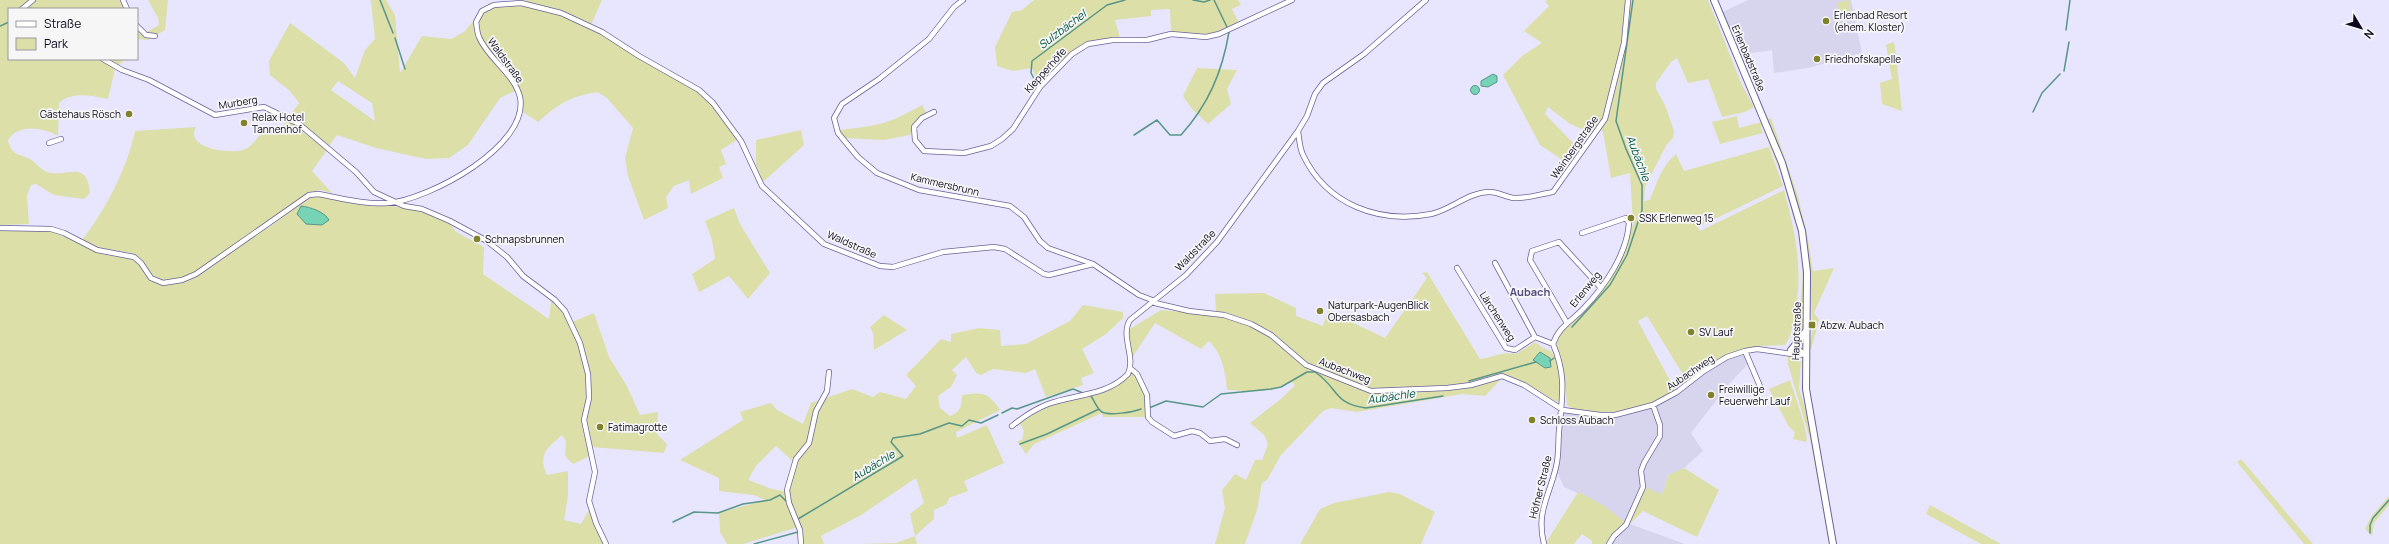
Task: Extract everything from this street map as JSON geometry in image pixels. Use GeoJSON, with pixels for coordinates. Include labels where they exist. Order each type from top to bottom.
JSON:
{"type":"FeatureCollection","features":[{"type":"Feature","properties":{"kind":"main road","name":"Erlenbadstraße"},"geometry":{"type":"LineString","coordinates":[[1714,0],[1737,58],[1767,123]]}},
{"type":"Feature","properties":{"kind":"main road","name":"Hauptstraße"},"geometry":{"type":"LineString","coordinates":[[1767,123],[1787,177],[1802,231],[1807,272],[1805,354],[1809,410],[1834,544]]}},
{"type":"Feature","properties":{"kind":"main road"},"geometry":{"type":"LineString","coordinates":[[1792,349],[1806,330]]}},
{"type":"Feature","properties":{"kind":"street"},"geometry":{"type":"LineString","coordinates":[[23,8],[33,0]]}},
{"type":"Feature","properties":{"kind":"street","name":"Kammersbrunn"},"geometry":{"type":"LineString","coordinates":[[963,0],[954,7],[929,39],[879,79],[842,104],[834,118],[838,132],[858,157],[877,173],[919,190],[1010,206],[1024,217],[1040,241],[1048,248],[1093,264]]}},
{"type":"Feature","properties":{"kind":"street","name":"Klepperhöfe"},"geometry":{"type":"LineString","coordinates":[[934,112],[922,118],[914,127],[915,140],[924,151],[964,154],[991,146],[1013,129],[1040,87],[1080,47],[1097,42],[1147,40],[1171,34],[1206,37],[1218,34],[1292,0]]}},
{"type":"Feature","properties":{"kind":"street","name":"Waldstraße"},"geometry":{"type":"LineString","coordinates":[[1131,369],[1127,323],[1136,313],[1154,302],[1186,275],[1217,242],[1298,131],[1307,116],[1315,94],[1323,83],[1370,49],[1426,0]]}},
{"type":"Feature","properties":{"kind":"street","name":"Weinbergstraße"},"geometry":{"type":"LineString","coordinates":[[1298,131],[1302,155],[1325,186],[1346,202],[1367,213],[1398,218],[1410,217],[1431,214],[1460,200],[1490,192],[1514,198],[1553,192],[1605,119],[1624,43],[1628,0]]}},
{"type":"Feature","properties":{"kind":"street","name":"Waldstraße"},"geometry":{"type":"LineString","coordinates":[[0,228],[51,229],[64,233],[97,250],[134,257],[141,263],[151,278],[163,282],[182,280],[196,274],[309,195],[374,204],[395,202],[422,194],[470,170],[493,153],[519,121],[520,98],[516,86],[479,38],[476,22],[482,11],[494,5],[521,3],[561,13],[602,32],[639,56],[699,90],[713,103],[741,142],[762,186],[824,244],[880,266],[893,267],[943,252],[978,247],[1005,249],[1044,274],[1050,275],[1093,264]]}},
{"type":"Feature","properties":{"kind":"street"},"geometry":{"type":"LineString","coordinates":[[138,27],[146,35],[154,36]]}},
{"type":"Feature","properties":{"kind":"street","name":"Murberg"},"geometry":{"type":"LineString","coordinates":[[105,60],[122,70],[149,80],[215,114],[228,114],[264,107],[292,120],[299,124],[356,172],[374,192],[404,206],[422,210],[450,221],[487,241],[506,257],[523,276],[552,297],[565,312],[580,343],[588,374],[588,398],[584,420],[595,472],[589,501],[596,523],[606,544]]}},
{"type":"Feature","properties":{"kind":"street"},"geometry":{"type":"LineString","coordinates":[[49,143],[61,140]]}},
{"type":"Feature","properties":{"kind":"street","name":"Erlenweg"},"geometry":{"type":"LineString","coordinates":[[1553,344],[1557,333],[1584,308],[1620,257],[1629,222],[1626,218],[1582,233]]}},
{"type":"Feature","properties":{"kind":"street"},"geometry":{"type":"LineString","coordinates":[[1567,323],[1530,260],[1532,251],[1559,242],[1600,287]]}},
{"type":"Feature","properties":{"kind":"street"},"geometry":{"type":"LineString","coordinates":[[1495,263],[1535,337],[1553,344],[1560,359],[1563,410]]}},
{"type":"Feature","properties":{"kind":"street"},"geometry":{"type":"LineString","coordinates":[[1093,264],[1139,295],[1154,302]]}},
{"type":"Feature","properties":{"kind":"street","name":"Lärchenweg"},"geometry":{"type":"LineString","coordinates":[[1457,268],[1506,348],[1515,350],[1535,337]]}},
{"type":"Feature","properties":{"kind":"street","name":"Aubachweg"},"geometry":{"type":"LineString","coordinates":[[1154,302],[1189,311],[1224,315],[1251,324],[1271,335],[1306,365],[1371,390],[1447,388],[1471,385],[1502,376],[1524,385],[1563,410],[1578,413],[1616,415],[1653,405],[1677,392],[1704,371],[1727,357],[1757,348],[1784,351],[1799,355],[1805,354]]}},
{"type":"Feature","properties":{"kind":"street"},"geometry":{"type":"LineString","coordinates":[[1792,349],[1805,354]]}},
{"type":"Feature","properties":{"kind":"street","name":"Aubachweg"},"geometry":{"type":"LineString","coordinates":[[1784,351],[1792,349]]}},
{"type":"Feature","properties":{"kind":"street"},"geometry":{"type":"LineString","coordinates":[[1745,352],[1762,391]]}},
{"type":"Feature","properties":{"kind":"street"},"geometry":{"type":"LineString","coordinates":[[1012,426],[1026,414],[1049,404],[1110,387],[1123,379],[1131,369],[1137,374],[1147,395],[1148,417],[1152,422],[1174,436],[1192,431],[1200,433],[1210,441],[1225,439],[1237,445]]}},
{"type":"Feature","properties":{"kind":"street"},"geometry":{"type":"LineString","coordinates":[[801,544],[800,530],[789,502],[787,490],[796,458],[809,442],[816,411],[827,390],[829,372]]}},
{"type":"Feature","properties":{"kind":"street"},"geometry":{"type":"LineString","coordinates":[[1609,544],[1614,536],[1626,525],[1643,487],[1642,472],[1644,463],[1660,436],[1660,425],[1653,405]]}},
{"type":"Feature","properties":{"kind":"street","name":"Höfner Straße"},"geometry":{"type":"LineString","coordinates":[[1544,544],[1540,528],[1541,518],[1556,466],[1563,410]]}},
{"type":"Feature","properties":{"kind":"shaded area"},"geometry":{"type":"Polygon","coordinates":[[[1748,0],[1851,0],[1862,53],[1808,68],[1774,73],[1772,50],[1739,55],[1722,12],[1748,0]]]}},
{"type":"Feature","properties":{"kind":"shaded area"},"geometry":{"type":"Polygon","coordinates":[[[1493,74],[1497,76],[1497,82],[1488,87],[1481,86],[1481,81],[1493,74]]]}},
{"type":"Feature","properties":{"kind":"shaded area"},"geometry":{"type":"Polygon","coordinates":[[[1475,85],[1480,90],[1475,95],[1470,90],[1475,85]]]}},
{"type":"Feature","properties":{"kind":"shaded area"},"geometry":{"type":"Polygon","coordinates":[[[301,206],[317,210],[329,220],[322,225],[306,224],[297,214],[301,206]]]}},
{"type":"Feature","properties":{"kind":"shaded area"},"geometry":{"type":"Polygon","coordinates":[[[1745,350],[1748,364],[1729,384],[1691,433],[1703,451],[1684,468],[1668,475],[1664,490],[1659,495],[1648,488],[1630,524],[1685,544],[1607,544],[1616,530],[1623,524],[1603,505],[1564,487],[1558,474],[1553,472],[1559,410],[1659,400],[1704,369],[1745,350]]]}},
{"type":"Feature","properties":{"kind":"shaded area"},"geometry":{"type":"Polygon","coordinates":[[[1540,352],[1550,358],[1551,367],[1545,368],[1533,360],[1540,352]]]}},
{"type":"Feature","properties":{"kind":"green space"},"geometry":{"type":"Polygon","coordinates":[[[0,0],[30,0],[21,8],[8,8],[8,60],[124,60],[115,69],[108,99],[82,95],[64,99],[59,103],[58,136],[39,129],[25,129],[18,131],[8,140],[10,147],[15,153],[30,159],[45,171],[51,173],[81,173],[85,176],[90,193],[84,199],[54,195],[36,184],[31,185],[27,195],[29,224],[0,225],[0,0]]]}},
{"type":"Feature","properties":{"kind":"green space"},"geometry":{"type":"Polygon","coordinates":[[[36,0],[120,0],[124,8],[26,8],[36,0]]]}},
{"type":"Feature","properties":{"kind":"green space"},"geometry":{"type":"Polygon","coordinates":[[[148,0],[168,0],[165,30],[148,40],[138,39],[138,28],[145,33],[159,25],[158,18],[148,0]]]}},
{"type":"Feature","properties":{"kind":"green space"},"geometry":{"type":"Polygon","coordinates":[[[370,0],[386,0],[395,15],[400,73],[422,36],[451,39],[464,32],[489,3],[530,0],[602,0],[591,25],[701,93],[725,118],[740,138],[721,150],[726,164],[719,167],[723,178],[691,194],[689,180],[674,186],[666,197],[668,208],[644,220],[628,176],[625,158],[633,128],[607,98],[597,92],[579,96],[559,105],[538,122],[523,112],[517,90],[500,98],[468,145],[449,158],[426,159],[376,148],[337,135],[329,146],[289,117],[299,103],[290,91],[270,75],[269,61],[290,23],[344,63],[355,78],[365,50],[375,39],[370,0]],[[338,81],[331,90],[375,121],[372,103],[338,81]]]}},
{"type":"Feature","properties":{"kind":"green space"},"geometry":{"type":"Polygon","coordinates":[[[1034,0],[1238,0],[1241,5],[1232,9],[1239,23],[1205,36],[1171,33],[1170,9],[1151,10],[1151,16],[1115,20],[1120,38],[1105,39],[1093,42],[1074,51],[1039,85],[1032,68],[1013,71],[997,66],[995,47],[1012,12],[1022,10],[1034,0]]]}},
{"type":"Feature","properties":{"kind":"green space"},"geometry":{"type":"Polygon","coordinates":[[[1547,0],[1626,0],[1620,52],[1613,87],[1602,119],[1594,134],[1570,124],[1548,107],[1545,114],[1575,145],[1564,161],[1540,145],[1503,75],[1522,56],[1542,43],[1524,31],[1549,6],[1545,2],[1547,0]]]}},
{"type":"Feature","properties":{"kind":"green space"},"geometry":{"type":"Polygon","coordinates":[[[1629,0],[1708,0],[1742,85],[1754,107],[1745,112],[1722,117],[1708,79],[1688,83],[1677,58],[1671,62],[1656,83],[1656,89],[1665,105],[1674,131],[1673,138],[1667,144],[1645,187],[1644,201],[1650,200],[1663,169],[1676,154],[1684,171],[1769,147],[1783,186],[1698,227],[1700,231],[1784,190],[1792,223],[1797,254],[1797,302],[1791,333],[1785,345],[1760,346],[1745,350],[1687,381],[1647,316],[1638,321],[1675,390],[1646,405],[1636,408],[1616,412],[1583,411],[1573,409],[1567,405],[1564,372],[1556,342],[1565,329],[1586,310],[1622,258],[1633,224],[1630,173],[1611,178],[1603,132],[1600,130],[1613,99],[1617,83],[1623,50],[1629,0]]]}},
{"type":"Feature","properties":{"kind":"green space"},"geometry":{"type":"Polygon","coordinates":[[[1849,0],[1851,16],[1841,19],[1837,3],[1849,0]]]}},
{"type":"Feature","properties":{"kind":"green space"},"geometry":{"type":"Polygon","coordinates":[[[1893,42],[1895,46],[1902,111],[1882,104],[1880,83],[1892,79],[1886,45],[1893,42]]]}},
{"type":"Feature","properties":{"kind":"green space"},"geometry":{"type":"Polygon","coordinates":[[[1197,68],[1237,70],[1227,89],[1231,104],[1208,124],[1192,109],[1183,96],[1197,68]]]}},
{"type":"Feature","properties":{"kind":"green space"},"geometry":{"type":"Polygon","coordinates":[[[922,105],[927,114],[912,128],[910,135],[884,140],[844,138],[839,130],[882,123],[922,105]]]}},
{"type":"Feature","properties":{"kind":"green space"},"geometry":{"type":"Polygon","coordinates":[[[1737,116],[1739,128],[1762,122],[1761,128],[1763,133],[1720,144],[1712,122],[1737,116]]]}},
{"type":"Feature","properties":{"kind":"green space"},"geometry":{"type":"Polygon","coordinates":[[[1771,118],[1798,196],[1808,239],[1813,271],[1834,268],[1814,313],[1819,320],[1811,350],[1809,345],[1814,323],[1812,323],[1809,263],[1805,235],[1789,177],[1768,119],[1771,118]]]}},
{"type":"Feature","properties":{"kind":"green space"},"geometry":{"type":"Polygon","coordinates":[[[287,120],[327,150],[312,171],[332,193],[320,190],[306,194],[263,224],[266,229],[296,206],[308,198],[315,196],[420,210],[448,221],[456,232],[484,247],[483,274],[549,319],[552,295],[572,322],[594,313],[609,357],[627,386],[640,415],[658,412],[657,434],[667,444],[664,453],[592,447],[586,427],[588,401],[581,419],[590,456],[573,464],[565,456],[566,441],[562,435],[548,448],[543,462],[547,475],[568,471],[568,496],[564,520],[581,524],[591,506],[609,544],[0,544],[0,230],[52,231],[101,254],[130,259],[139,263],[144,273],[156,283],[170,284],[196,277],[193,274],[176,280],[162,281],[151,274],[140,258],[131,253],[99,248],[82,240],[107,202],[121,174],[127,160],[135,131],[196,127],[194,134],[196,140],[202,145],[219,150],[237,151],[248,147],[262,133],[276,135],[287,120]]]}},
{"type":"Feature","properties":{"kind":"green space"},"geometry":{"type":"Polygon","coordinates":[[[1765,126],[1794,206],[1802,239],[1804,255],[1805,319],[1800,337],[1791,345],[1797,328],[1795,326],[1800,306],[1803,270],[1802,252],[1790,199],[1769,144],[1765,126]]]}},
{"type":"Feature","properties":{"kind":"green space"},"geometry":{"type":"Polygon","coordinates":[[[801,130],[804,145],[763,182],[756,164],[756,140],[801,130]]]}},
{"type":"Feature","properties":{"kind":"green space"},"geometry":{"type":"Polygon","coordinates":[[[734,208],[740,224],[770,273],[748,299],[729,276],[699,292],[692,274],[715,259],[712,240],[705,221],[734,208]]]}},
{"type":"Feature","properties":{"kind":"green space"},"geometry":{"type":"Polygon","coordinates":[[[1427,272],[1480,359],[1502,354],[1516,354],[1535,342],[1543,348],[1540,351],[1544,348],[1552,352],[1560,370],[1560,402],[1555,401],[1524,382],[1506,375],[1496,374],[1465,384],[1365,390],[1380,393],[1444,390],[1503,377],[1485,396],[1462,394],[1357,412],[1331,408],[1323,411],[1281,455],[1267,480],[1262,483],[1257,510],[1245,544],[1215,544],[1225,508],[1222,490],[1235,474],[1246,480],[1255,460],[1262,460],[1268,444],[1264,435],[1250,423],[1282,398],[1295,385],[1291,381],[1268,390],[1227,390],[1220,358],[1209,341],[1201,349],[1155,323],[1132,358],[1128,330],[1161,310],[1216,315],[1215,294],[1264,293],[1296,308],[1296,316],[1323,326],[1328,311],[1385,338],[1427,278],[1422,273],[1427,272]]]}},
{"type":"Feature","properties":{"kind":"green space"},"geometry":{"type":"Polygon","coordinates":[[[1083,305],[1123,312],[1123,318],[1106,334],[1082,349],[1094,373],[1081,378],[1083,385],[1046,397],[1035,369],[1026,373],[993,369],[981,375],[976,373],[966,357],[952,370],[957,375],[951,387],[938,396],[940,408],[950,416],[956,413],[960,408],[962,395],[980,394],[992,400],[1000,410],[956,432],[957,438],[987,425],[1004,463],[964,481],[968,491],[949,498],[947,504],[934,510],[934,519],[915,536],[910,514],[924,503],[916,478],[861,515],[821,536],[824,544],[802,544],[801,528],[788,497],[796,464],[776,446],[756,466],[748,480],[771,489],[786,491],[786,501],[798,527],[743,544],[727,544],[720,532],[719,513],[765,500],[754,495],[719,491],[719,478],[680,460],[743,420],[740,412],[771,403],[777,410],[803,424],[811,403],[852,389],[873,397],[880,392],[906,399],[916,386],[906,375],[941,339],[951,342],[951,334],[979,328],[1000,330],[1001,346],[1026,344],[1070,321],[1083,305]]]}},
{"type":"Feature","properties":{"kind":"green space"},"geometry":{"type":"Polygon","coordinates":[[[884,315],[907,330],[874,350],[873,333],[870,327],[884,315]]]}},
{"type":"Feature","properties":{"kind":"green space"},"geometry":{"type":"Polygon","coordinates":[[[1788,355],[1797,357],[1801,362],[1799,389],[1807,414],[1831,544],[1829,544],[1811,443],[1788,364],[1788,355]]]}},
{"type":"Feature","properties":{"kind":"green space"},"geometry":{"type":"Polygon","coordinates":[[[1130,372],[1139,379],[1142,385],[1147,417],[1103,417],[1102,413],[1034,444],[1026,454],[1017,441],[1022,440],[1024,431],[1019,422],[1053,404],[1111,388],[1130,372]]]}},
{"type":"Feature","properties":{"kind":"green space"},"geometry":{"type":"Polygon","coordinates":[[[1790,380],[1806,431],[1806,442],[1793,439],[1795,432],[1789,427],[1769,389],[1790,380]]]}},
{"type":"Feature","properties":{"kind":"green space"},"geometry":{"type":"Polygon","coordinates":[[[2241,459],[2313,544],[2304,544],[2237,462],[2241,459]]]}},
{"type":"Feature","properties":{"kind":"green space"},"geometry":{"type":"Polygon","coordinates":[[[1684,468],[1719,490],[1697,537],[1643,511],[1630,524],[1645,489],[1648,488],[1660,494],[1664,490],[1668,475],[1684,468]]]}},
{"type":"Feature","properties":{"kind":"green space"},"geometry":{"type":"Polygon","coordinates":[[[1389,492],[1400,494],[1435,512],[1421,544],[1300,544],[1320,509],[1334,503],[1389,492]]]}},
{"type":"Feature","properties":{"kind":"green space"},"geometry":{"type":"Polygon","coordinates":[[[1578,492],[1603,505],[1625,522],[1611,537],[1607,544],[1592,544],[1592,541],[1582,534],[1574,544],[1545,544],[1578,492]]]}},
{"type":"Feature","properties":{"kind":"green space"},"geometry":{"type":"Polygon","coordinates":[[[2389,496],[2389,505],[2374,523],[2372,536],[2365,529],[2371,517],[2389,496]]]}},
{"type":"Feature","properties":{"kind":"green space"},"geometry":{"type":"Polygon","coordinates":[[[1930,505],[2001,544],[1981,544],[1926,514],[1930,505]]]}},
{"type":"Feature","properties":{"kind":"green space"},"geometry":{"type":"Polygon","coordinates":[[[915,536],[917,544],[858,544],[896,543],[915,536]]]}},
{"type":"Feature","properties":{"kind":"waterway"},"geometry":{"type":"LineString","coordinates":[[380,0],[393,33]]}},
{"type":"Feature","properties":{"kind":"waterway","name":"Sulzbächel"},"geometry":{"type":"LineString","coordinates":[[1037,84],[1031,73],[1032,61],[1107,5],[1125,0]]}},
{"type":"Feature","properties":{"kind":"waterway","name":"Sulzbächel"},"geometry":{"type":"LineString","coordinates":[[1193,0],[1204,2],[1210,0]]}},
{"type":"Feature","properties":{"kind":"waterway"},"geometry":{"type":"LineString","coordinates":[[1214,0],[1227,27]]}},
{"type":"Feature","properties":{"kind":"waterway","name":"Aubächle"},"geometry":{"type":"LineString","coordinates":[[1572,327],[1610,285],[1627,255],[1642,210],[1642,185],[1626,149],[1616,121],[1633,0]]}},
{"type":"Feature","properties":{"kind":"waterway"},"geometry":{"type":"LineString","coordinates":[[2066,30],[2070,0]]}},
{"type":"Feature","properties":{"kind":"waterway"},"geometry":{"type":"LineString","coordinates":[[0,26],[8,22]]}},
{"type":"Feature","properties":{"kind":"waterway"},"geometry":{"type":"LineString","coordinates":[[1134,135],[1157,120],[1170,135],[1181,135],[1199,112],[1212,88],[1218,75],[1229,32]]}},
{"type":"Feature","properties":{"kind":"waterway"},"geometry":{"type":"LineString","coordinates":[[395,38],[405,69]]}},
{"type":"Feature","properties":{"kind":"waterway"},"geometry":{"type":"LineString","coordinates":[[2064,71],[2069,42]]}},
{"type":"Feature","properties":{"kind":"waterway"},"geometry":{"type":"LineString","coordinates":[[2033,112],[2042,93],[2060,74]]}},
{"type":"Feature","properties":{"kind":"waterway","name":"Aubächle"},"geometry":{"type":"LineString","coordinates":[[1550,361],[1554,358]]}},
{"type":"Feature","properties":{"kind":"waterway","name":"Aubächle"},"geometry":{"type":"LineString","coordinates":[[1469,381],[1536,362]]}},
{"type":"Feature","properties":{"kind":"waterway","name":"Aubächle"},"geometry":{"type":"LineString","coordinates":[[1149,408],[1166,401],[1203,407],[1221,394],[1281,387],[1307,372],[1315,372],[1323,378],[1347,403],[1366,408],[1443,396]]}},
{"type":"Feature","properties":{"kind":"waterway","name":"Aubächle"},"geometry":{"type":"LineString","coordinates":[[1002,413],[1012,408],[1017,409],[1073,389],[1083,393]]}},
{"type":"Feature","properties":{"kind":"waterway","name":"Aubächle"},"geometry":{"type":"LineString","coordinates":[[1091,396],[1102,412],[1110,414],[1141,409]]}},
{"type":"Feature","properties":{"kind":"waterway"},"geometry":{"type":"LineString","coordinates":[[1020,444],[1047,434],[1099,409]]}},
{"type":"Feature","properties":{"kind":"waterway","name":"Aubächle"},"geometry":{"type":"LineString","coordinates":[[798,519],[903,456],[891,442],[893,438],[920,434],[949,423],[962,426],[969,420],[981,423],[998,415]]}},
{"type":"Feature","properties":{"kind":"waterway"},"geometry":{"type":"LineString","coordinates":[[673,522],[694,512],[718,513],[743,504],[770,500],[780,495],[787,502]]}},
{"type":"Feature","properties":{"kind":"waterway"},"geometry":{"type":"LineString","coordinates":[[2370,533],[2370,525],[2373,518],[2389,500]]}},
{"type":"Feature","properties":{"kind":"waterway"},"geometry":{"type":"LineString","coordinates":[[754,544],[798,532]]}},
{"type":"Feature","properties":{"kind":"place","name":"Erlenbad Resort (ehem. Kloster)"},"geometry":{"type":"Point","coordinates":[1826,21]}},
{"type":"Feature","properties":{"kind":"place","name":"Friedhofskapelle"},"geometry":{"type":"Point","coordinates":[1817,59]}},
{"type":"Feature","properties":{"kind":"place","name":"Gästehaus Rösch"},"geometry":{"type":"Point","coordinates":[129,114]}},
{"type":"Feature","properties":{"kind":"place","name":"Relax Hotel Tannenhof"},"geometry":{"type":"Point","coordinates":[244,123]}},
{"type":"Feature","properties":{"kind":"place","name":"SSK Erlenweg 15"},"geometry":{"type":"Point","coordinates":[1631,218]}},
{"type":"Feature","properties":{"kind":"place","name":"Schnapsbrunnen"},"geometry":{"type":"Point","coordinates":[477,239]}},
{"type":"Feature","properties":{"kind":"place","name":"Naturpark-AugenBlick Obersasbach"},"geometry":{"type":"Point","coordinates":[1320,311]}},
{"type":"Feature","properties":{"kind":"place","name":"Abzw. Aubach"},"geometry":{"type":"Point","coordinates":[1812,325]}},
{"type":"Feature","properties":{"kind":"place","name":"SV Lauf"},"geometry":{"type":"Point","coordinates":[1691,332]}},
{"type":"Feature","properties":{"kind":"place","name":"Freiwillige Feuerwehr Lauf"},"geometry":{"type":"Point","coordinates":[1711,395]}},
{"type":"Feature","properties":{"kind":"place","name":"Schloss Aubach"},"geometry":{"type":"Point","coordinates":[1532,420]}},
{"type":"Feature","properties":{"kind":"place","name":"Fatimagrotte"},"geometry":{"type":"Point","coordinates":[600,427]}},
{"type":"Feature","properties":{"kind":"district","name":"Aubach"},"geometry":{"type":"Point","coordinates":[1530,291]}}]}
